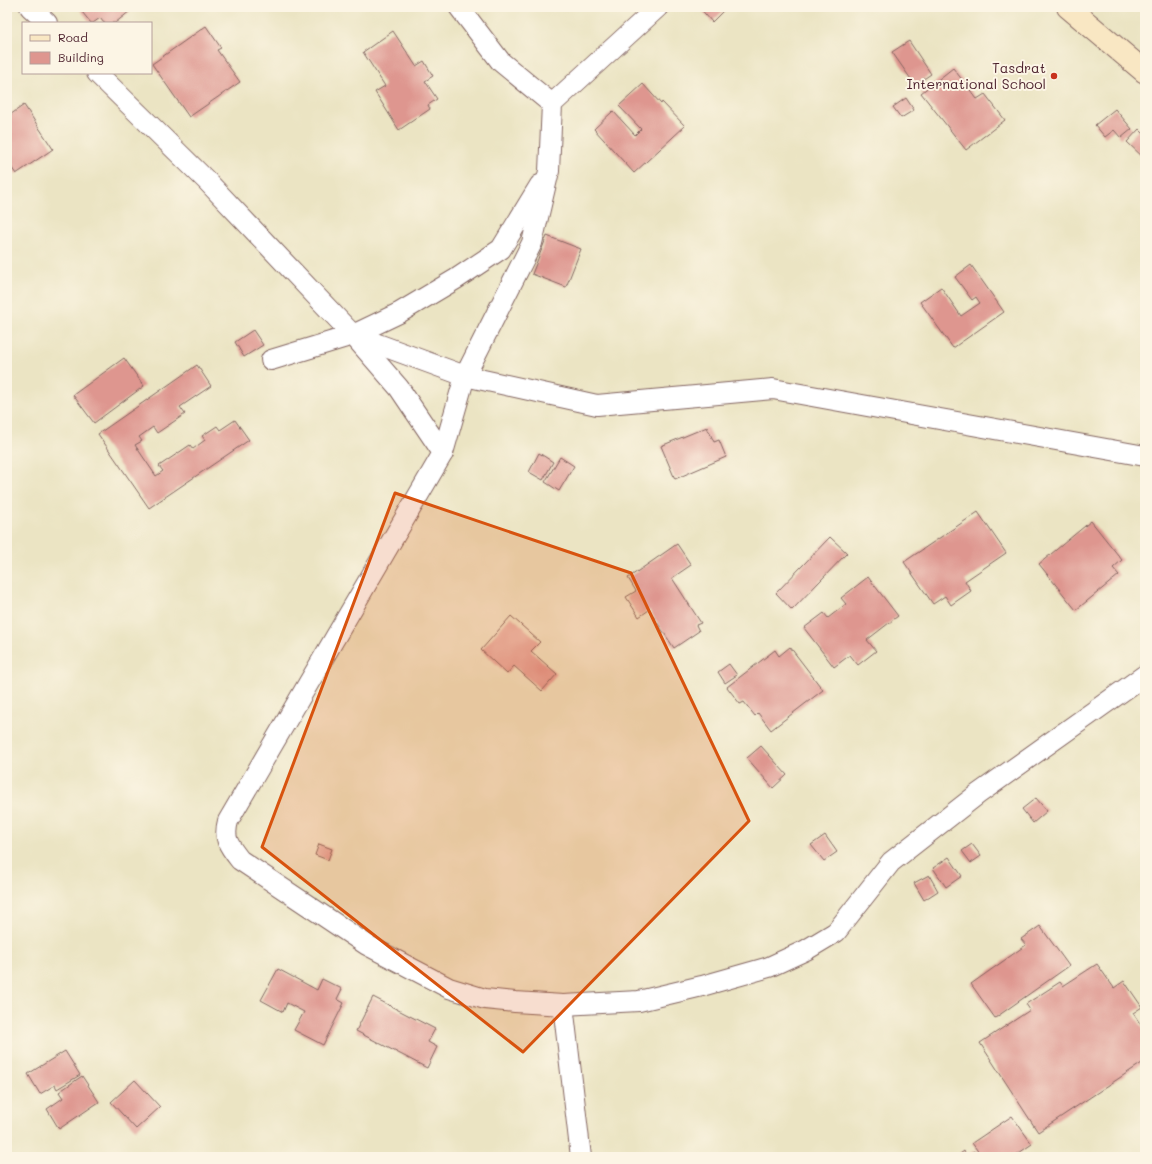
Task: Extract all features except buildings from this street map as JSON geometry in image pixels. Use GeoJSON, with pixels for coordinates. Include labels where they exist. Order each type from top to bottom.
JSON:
{"type":"FeatureCollection","features":[{"type":"Feature","properties":{"kind":"main road"},"geometry":{"type":"LineString","coordinates":[[1068,7],[1145,72]]}},
{"type":"Feature","properties":{"kind":"street"},"geometry":{"type":"LineString","coordinates":[[30,7],[46,22]]}},
{"type":"Feature","properties":{"kind":"street"},"geometry":{"type":"LineString","coordinates":[[459,7],[501,62],[552,104]]}},
{"type":"Feature","properties":{"kind":"street"},"geometry":{"type":"LineString","coordinates":[[658,7],[552,104],[548,171],[532,243],[465,376],[443,453],[228,821],[225,832],[230,847],[240,860],[367,945],[449,988],[485,999],[563,1005],[639,1002],[769,967],[806,950],[836,932],[892,862],[978,794],[1145,675]]}},
{"type":"Feature","properties":{"kind":"street"},"geometry":{"type":"LineString","coordinates":[[98,74],[207,181],[353,335],[399,388],[443,453]]}},
{"type":"Feature","properties":{"kind":"street"},"geometry":{"type":"LineString","coordinates":[[271,360],[353,335],[399,313],[456,279],[501,249],[548,171]]}},
{"type":"Feature","properties":{"kind":"street"},"geometry":{"type":"LineString","coordinates":[[353,335],[465,376],[597,405],[773,389],[1145,456]]}},
{"type":"Feature","properties":{"kind":"street"},"geometry":{"type":"LineString","coordinates":[[563,1005],[582,1157]]}},
{"type":"Feature","properties":{"kind":"highlighted area"},"geometry":{"type":"Polygon","coordinates":[[[395,493],[631,573],[749,821],[523,1052],[262,847],[395,493]]]}},
{"type":"Feature","properties":{"kind":"place","name":"Tasdrat International School"},"geometry":{"type":"Point","coordinates":[1054,76]}}]}
